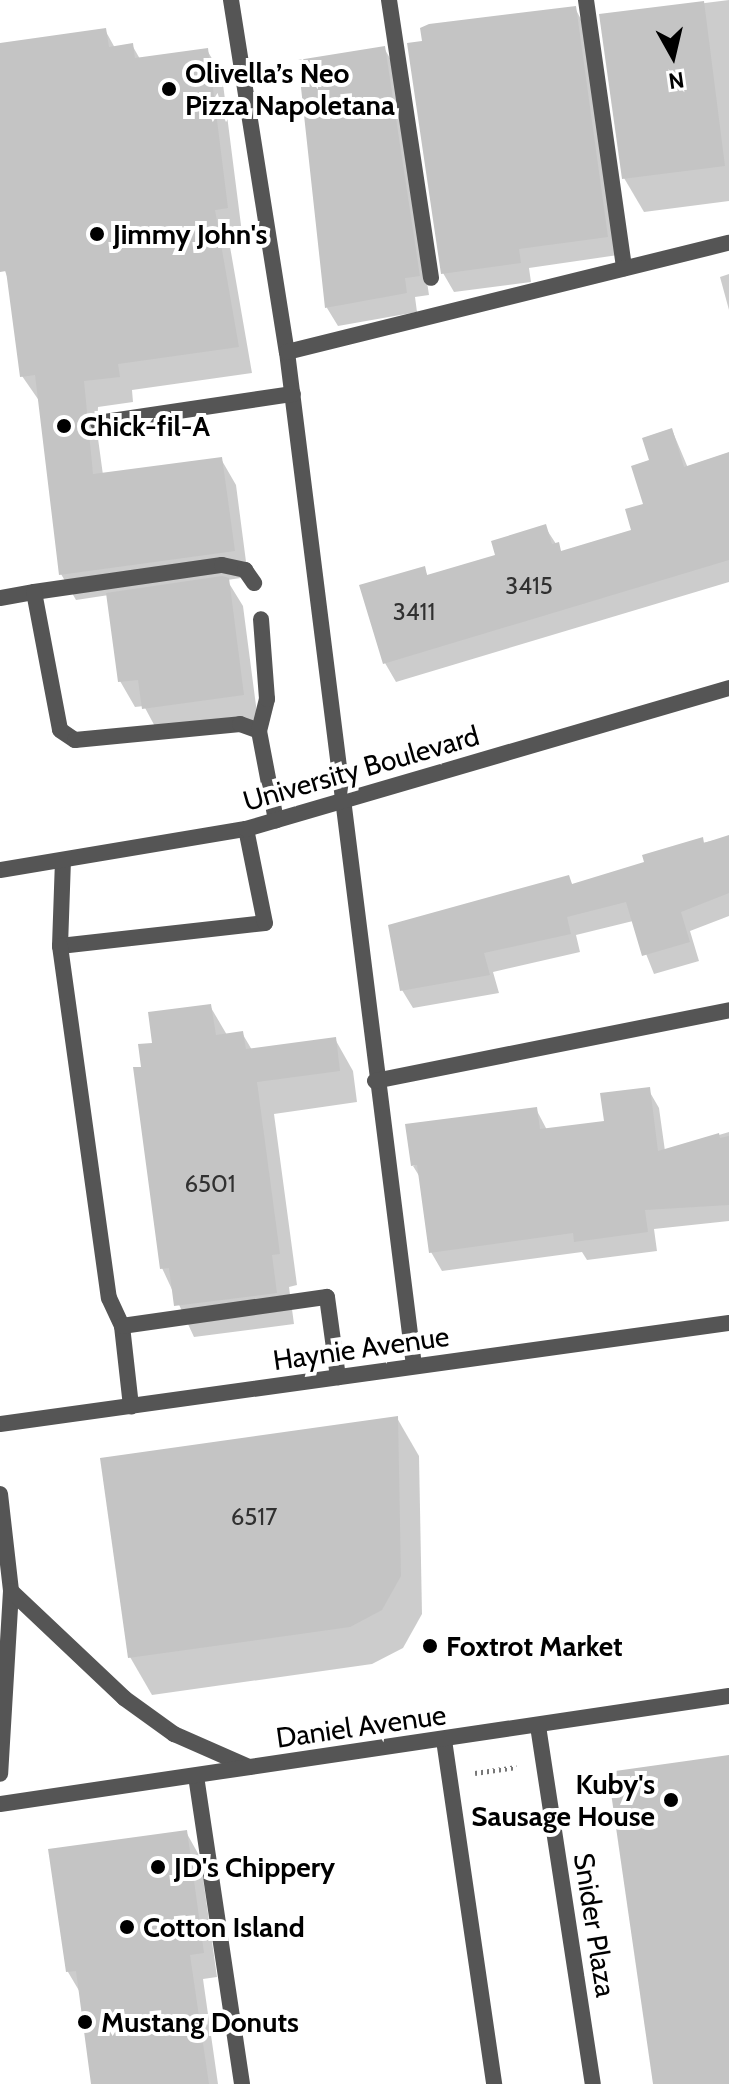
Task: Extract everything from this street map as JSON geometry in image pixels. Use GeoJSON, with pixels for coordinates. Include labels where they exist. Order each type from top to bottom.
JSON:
{"type":"FeatureCollection","features":[{"type":"Feature","properties":{"kind":"street"},"geometry":{"type":"LineString","coordinates":[[231,0],[293,394],[344,801],[375,1081],[414,1366]]}},
{"type":"Feature","properties":{"kind":"street"},"geometry":{"type":"LineString","coordinates":[[389,0],[431,278]]}},
{"type":"Feature","properties":{"kind":"street"},"geometry":{"type":"LineString","coordinates":[[586,0],[624,268]]}},
{"type":"Feature","properties":{"kind":"street"},"geometry":{"type":"LineString","coordinates":[[287,352],[729,243]]}},
{"type":"Feature","properties":{"kind":"street"},"geometry":{"type":"LineString","coordinates":[[98,423],[293,394]]}},
{"type":"Feature","properties":{"kind":"street"},"geometry":{"type":"LineString","coordinates":[[0,598],[222,565],[245,570],[254,583]]}},
{"type":"Feature","properties":{"kind":"street"},"geometry":{"type":"LineString","coordinates":[[34,592],[60,730],[75,740],[240,724],[259,731]]}},
{"type":"Feature","properties":{"kind":"street"},"geometry":{"type":"LineString","coordinates":[[261,619],[267,699],[259,731],[276,820]]}},
{"type":"Feature","properties":{"kind":"street","name":"University Boulevard"},"geometry":{"type":"LineString","coordinates":[[0,870],[246,829],[729,688]]}},
{"type":"Feature","properties":{"kind":"street"},"geometry":{"type":"LineString","coordinates":[[60,946],[265,923],[246,829]]}},
{"type":"Feature","properties":{"kind":"street"},"geometry":{"type":"LineString","coordinates":[[63,860],[60,946],[109,1298],[122,1326],[131,1406]]}},
{"type":"Feature","properties":{"kind":"street"},"geometry":{"type":"LineString","coordinates":[[375,1081],[729,1010]]}},
{"type":"Feature","properties":{"kind":"street"},"geometry":{"type":"LineString","coordinates":[[122,1326],[327,1297],[338,1377]]}},
{"type":"Feature","properties":{"kind":"street","name":"Haynie Avenue"},"geometry":{"type":"LineString","coordinates":[[0,1424],[729,1323]]}},
{"type":"Feature","properties":{"kind":"street"},"geometry":{"type":"LineString","coordinates":[[0,1494],[11,1591],[0,1774]]}},
{"type":"Feature","properties":{"kind":"street"},"geometry":{"type":"LineString","coordinates":[[11,1591],[124,1698],[174,1734],[251,1767]]}},
{"type":"Feature","properties":{"kind":"street","name":"Daniel Avenue"},"geometry":{"type":"LineString","coordinates":[[0,1804],[729,1696]]}},
{"type":"Feature","properties":{"kind":"street","name":"Snider Plaza"},"geometry":{"type":"LineString","coordinates":[[538,1726],[593,2084]]}},
{"type":"Feature","properties":{"kind":"street"},"geometry":{"type":"LineString","coordinates":[[444,1740],[494,2084]]}},
{"type":"Feature","properties":{"kind":"street"},"geometry":{"type":"LineString","coordinates":[[196,1776],[242,2084]]}},
{"type":"Feature","properties":{"kind":"path"},"geometry":{"type":"LineString","coordinates":[[472,1774],[526,1766]]}},
{"type":"Feature","properties":{"kind":"building"},"geometry":{"type":"Polygon","coordinates":[[[704,1],[725,166],[622,179],[599,14],[704,1]]]}},
{"type":"Feature","properties":{"kind":"building"},"geometry":{"type":"Polygon","coordinates":[[[576,6],[608,237],[519,249],[521,263],[441,274],[407,43],[422,41],[420,28],[429,24],[576,6]]]}},
{"type":"Feature","properties":{"kind":"building"},"geometry":{"type":"Polygon","coordinates":[[[106,28],[109,47],[133,43],[135,58],[208,48],[228,208],[215,210],[239,347],[118,364],[120,377],[84,381],[93,474],[222,457],[235,551],[59,575],[35,375],[20,377],[6,271],[0,272],[0,43],[106,28]]]}},
{"type":"Feature","properties":{"kind":"building"},"geometry":{"type":"Polygon","coordinates":[[[385,46],[420,276],[405,278],[407,293],[325,308],[298,60],[385,46]]]}},
{"type":"Feature","properties":{"kind":"building"},"geometry":{"type":"Polygon","coordinates":[[[672,428],[684,467],[729,452],[729,560],[383,664],[359,585],[425,566],[427,575],[495,555],[491,541],[546,524],[552,544],[559,542],[561,551],[631,530],[625,509],[643,504],[631,466],[649,460],[642,438],[672,428]]]}},
{"type":"Feature","properties":{"kind":"building"},"geometry":{"type":"Polygon","coordinates":[[[222,576],[229,578],[244,695],[142,709],[138,680],[118,682],[106,593],[222,576]]]}},
{"type":"Feature","properties":{"kind":"building"},"geometry":{"type":"Polygon","coordinates":[[[729,835],[729,893],[681,912],[690,942],[642,956],[626,902],[567,917],[571,934],[484,953],[490,975],[400,991],[388,925],[569,875],[572,884],[644,862],[642,855],[703,837],[704,843],[729,835]]]}},
{"type":"Feature","properties":{"kind":"building"},"geometry":{"type":"Polygon","coordinates":[[[211,1004],[216,1035],[243,1031],[246,1049],[336,1037],[340,1071],[257,1082],[280,1254],[272,1255],[277,1293],[174,1306],[169,1268],[160,1269],[133,1067],[141,1067],[138,1044],[152,1043],[148,1012],[211,1004]]]}},
{"type":"Feature","properties":{"kind":"building"},"geometry":{"type":"Polygon","coordinates":[[[650,1087],[658,1151],[719,1133],[720,1138],[729,1136],[729,1205],[645,1210],[648,1232],[574,1242],[573,1233],[429,1253],[417,1165],[411,1166],[405,1124],[537,1107],[540,1129],[604,1121],[600,1093],[650,1087]]]}},
{"type":"Feature","properties":{"kind":"building"},"geometry":{"type":"Polygon","coordinates":[[[398,1416],[401,1576],[382,1610],[350,1627],[128,1658],[100,1458],[398,1416]]]}},
{"type":"Feature","properties":{"kind":"building"},"geometry":{"type":"Polygon","coordinates":[[[729,1755],[729,2084],[653,2084],[608,1772],[729,1755]]]}},
{"type":"Feature","properties":{"kind":"building"},"geometry":{"type":"Polygon","coordinates":[[[187,1830],[204,1953],[190,1955],[209,2084],[91,2084],[76,1971],[66,1972],[48,1849],[187,1830]]]}},
{"type":"Feature","properties":{"kind":"place","name":"Olivella’s Neo Pizza Napoletana"},"geometry":{"type":"Point","coordinates":[169,89]}},
{"type":"Feature","properties":{"kind":"place","name":"Jimmy John's"},"geometry":{"type":"Point","coordinates":[97,234]}},
{"type":"Feature","properties":{"kind":"place","name":"Chick-fil-A"},"geometry":{"type":"Point","coordinates":[64,426]}},
{"type":"Feature","properties":{"kind":"place","name":"Foxtrot Market"},"geometry":{"type":"Point","coordinates":[430,1646]}},
{"type":"Feature","properties":{"kind":"place","name":"Kuby's Sausage House"},"geometry":{"type":"Point","coordinates":[671,1800]}},
{"type":"Feature","properties":{"kind":"place","name":"JD's Chippery"},"geometry":{"type":"Point","coordinates":[158,1867]}},
{"type":"Feature","properties":{"kind":"place","name":"Cotton Island"},"geometry":{"type":"Point","coordinates":[127,1927]}},
{"type":"Feature","properties":{"kind":"place","name":"Mustang Donuts"},"geometry":{"type":"Point","coordinates":[85,2022]}}]}
